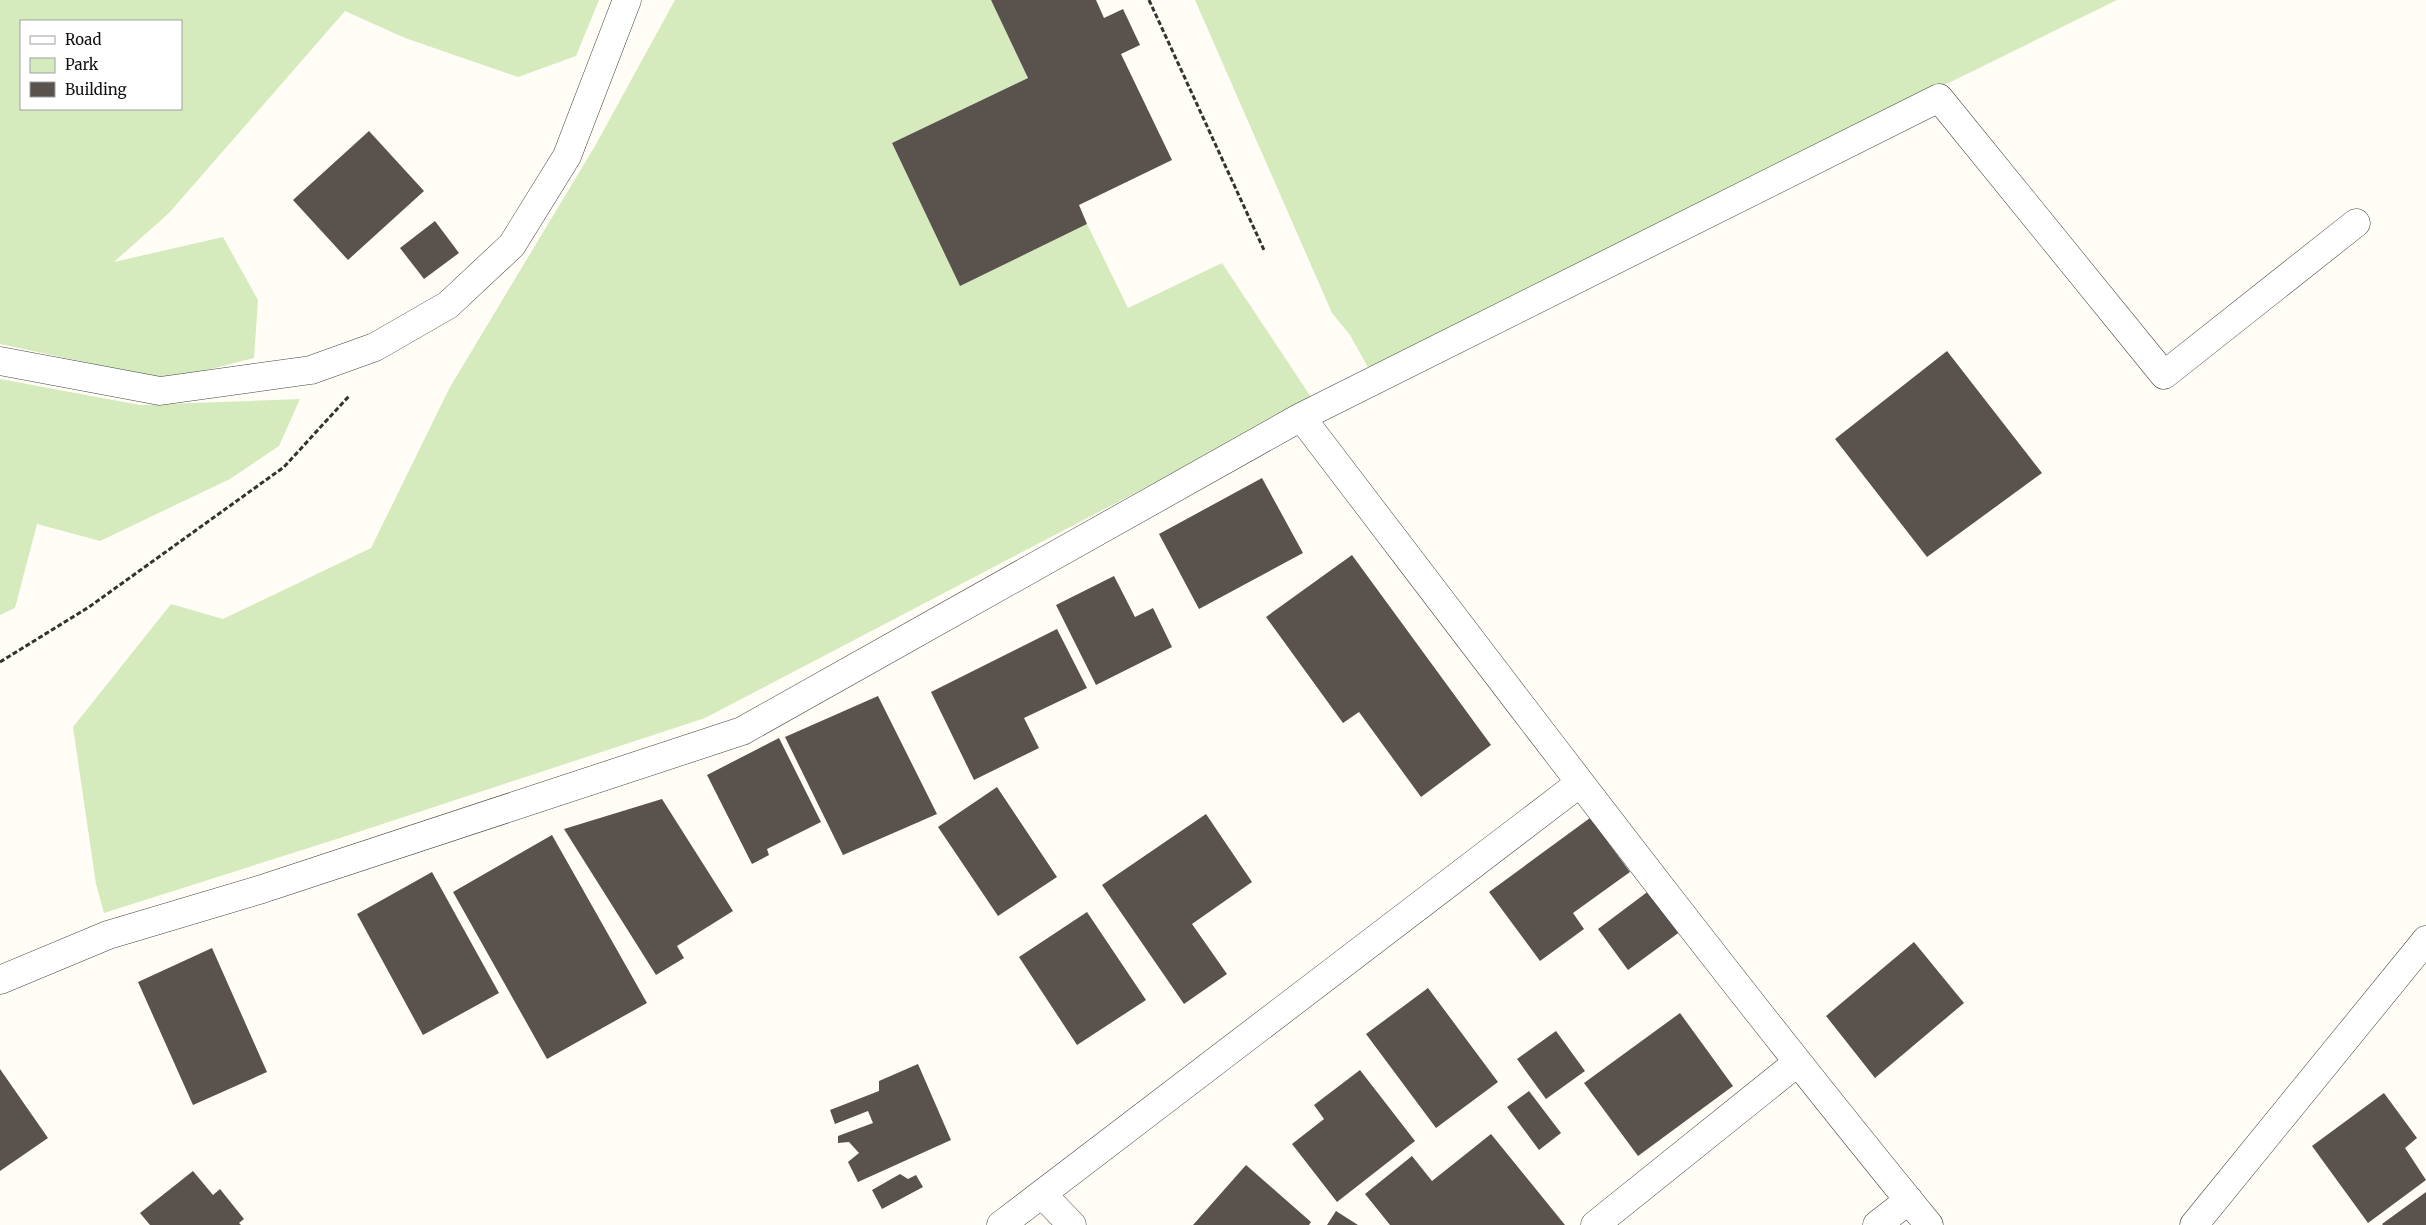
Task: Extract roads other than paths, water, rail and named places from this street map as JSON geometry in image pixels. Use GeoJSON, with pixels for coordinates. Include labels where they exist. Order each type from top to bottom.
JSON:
{"type":"FeatureCollection","features":[{"type":"Feature","properties":{"kind":"street"},"geometry":{"type":"LineString","coordinates":[[0,361],[160,391],[310,370],[375,347],[448,305],[512,245],[567,156],[627,0]]}},
{"type":"Feature","properties":{"kind":"street"},"geometry":{"type":"LineString","coordinates":[[0,980],[108,935],[262,889],[742,731],[1301,416],[1939,98],[2164,376],[2356,223]]}},
{"type":"Feature","properties":{"kind":"street"},"geometry":{"type":"LineString","coordinates":[[1301,416],[1580,783],[1798,1062],[1929,1225]]}},
{"type":"Feature","properties":{"kind":"street"},"geometry":{"type":"LineString","coordinates":[[1001,1225],[1043,1195],[1580,783]]}},
{"type":"Feature","properties":{"kind":"street"},"geometry":{"type":"LineString","coordinates":[[2194,1225],[2426,940]]}},
{"type":"Feature","properties":{"kind":"street"},"geometry":{"type":"LineString","coordinates":[[1595,1225],[1798,1062]]}},
{"type":"Feature","properties":{"kind":"street"},"geometry":{"type":"LineString","coordinates":[[1043,1195],[1072,1225]]}},
{"type":"Feature","properties":{"kind":"street"},"geometry":{"type":"LineString","coordinates":[[1877,1225],[1909,1200]]}}]}
